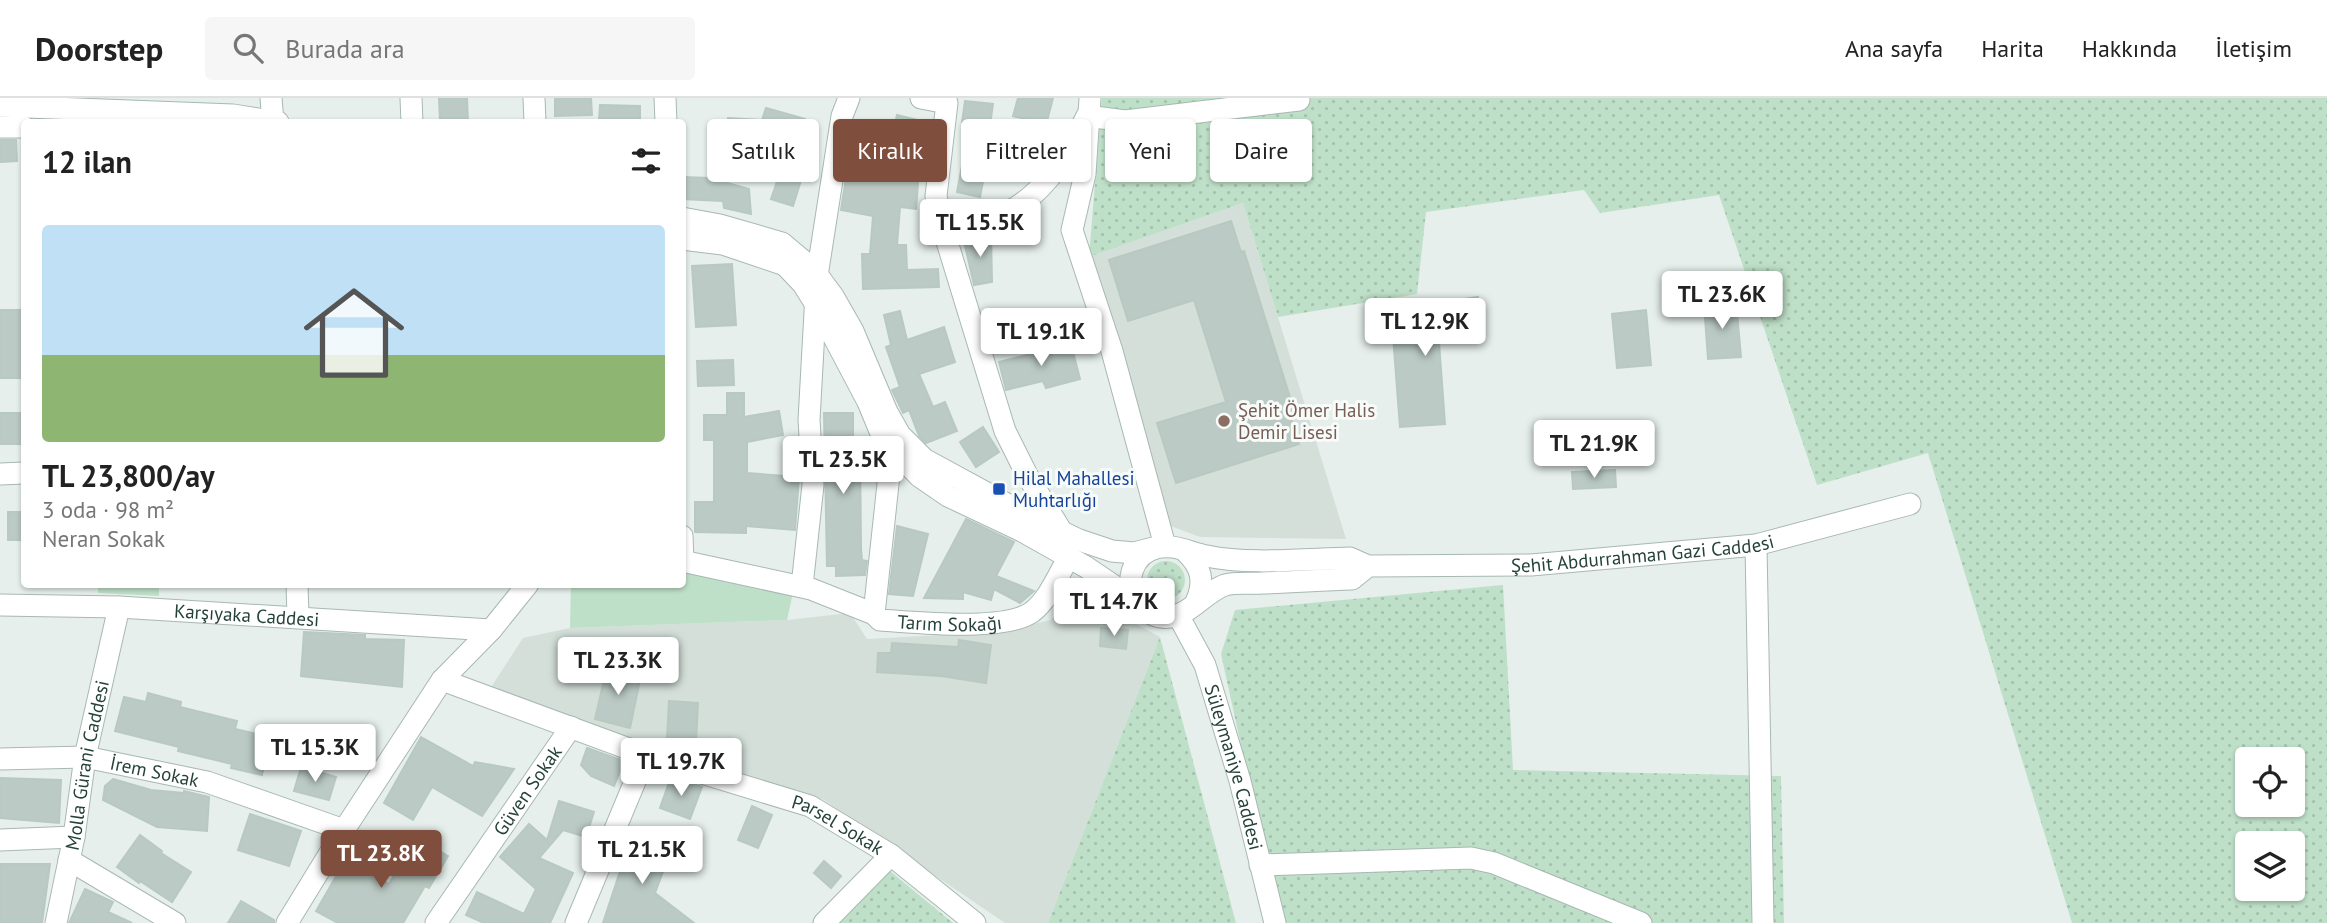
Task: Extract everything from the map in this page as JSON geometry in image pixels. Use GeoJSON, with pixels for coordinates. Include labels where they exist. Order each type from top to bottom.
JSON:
{"type":"FeatureCollection","features":[{"type":"Feature","properties":{"kind":"street"},"geometry":{"type":"LineString","coordinates":[[271,98],[274,119]]}},
{"type":"Feature","properties":{"kind":"street"},"geometry":{"type":"LineString","coordinates":[[411,98],[412,119]]}},
{"type":"Feature","properties":{"kind":"street"},"geometry":{"type":"LineString","coordinates":[[534,98],[534,119]]}},
{"type":"Feature","properties":{"kind":"street"},"geometry":{"type":"LineString","coordinates":[[665,98],[666,119]]}},
{"type":"Feature","properties":{"kind":"street"},"geometry":{"type":"LineString","coordinates":[[802,586],[813,485],[810,420],[817,276],[842,116],[849,98]]}},
{"type":"Feature","properties":{"kind":"street"},"geometry":{"type":"LineString","coordinates":[[921,98],[947,103],[936,196],[944,232],[1005,431],[1027,475],[1062,532]]}},
{"type":"Feature","properties":{"kind":"street"},"geometry":{"type":"LineString","coordinates":[[1088,107],[1125,121],[1299,100]]}},
{"type":"Feature","properties":{"kind":"street"},"geometry":{"type":"LineString","coordinates":[[0,106],[140,111],[254,119]]}},
{"type":"Feature","properties":{"kind":"street"},"geometry":{"type":"LineString","coordinates":[[944,232],[992,219],[1021,205],[1046,183],[1069,152],[1088,107]]}},
{"type":"Feature","properties":{"kind":"street"},"geometry":{"type":"LineString","coordinates":[[1088,107],[1085,174],[1072,230],[1112,351],[1159,547]]}},
{"type":"Feature","properties":{"kind":"street"},"geometry":{"type":"LineString","coordinates":[[0,127],[21,127]]}},
{"type":"Feature","properties":{"kind":"street"},"geometry":{"type":"LineString","coordinates":[[686,219],[720,225],[782,243],[798,255],[833,296],[853,331],[887,412],[914,450],[924,459],[1062,532],[1112,551],[1134,552],[1159,547],[1224,560],[1350,558],[1368,566],[1352,579],[1226,585],[1178,615],[1167,617],[1144,610],[1135,600],[1069,557],[948,496],[919,476],[880,431],[868,401],[817,307],[803,284],[785,265],[723,244],[686,239]]}},
{"type":"Feature","properties":{"kind":"street"},"geometry":{"type":"LineString","coordinates":[[874,614],[892,447]]}},
{"type":"Feature","properties":{"kind":"street"},"geometry":{"type":"LineString","coordinates":[[0,474],[21,473]]}},
{"type":"Feature","properties":{"kind":"street","name":"Şehit Abdurrahman Gazi Caddesi"},"geometry":{"type":"LineString","coordinates":[[1368,566],[1531,565],[1756,545],[1910,505]]}},
{"type":"Feature","properties":{"kind":"street"},"geometry":{"type":"LineString","coordinates":[[1756,545],[1763,923]]}},
{"type":"Feature","properties":{"kind":"street"},"geometry":{"type":"LineString","coordinates":[[1135,600],[1130,576],[1134,565],[1142,555],[1159,547]]}},
{"type":"Feature","properties":{"kind":"street"},"geometry":{"type":"LineString","coordinates":[[1186,552],[1200,569],[1200,592],[1196,602]]}},
{"type":"Feature","properties":{"kind":"street","name":"Tarım Sokağı"},"geometry":{"type":"LineString","coordinates":[[686,562],[802,586],[874,614],[880,620],[927,623],[1006,621],[1031,612],[1046,598],[1069,557]]}},
{"type":"Feature","properties":{"kind":"street"},"geometry":{"type":"LineString","coordinates":[[297,588],[299,617]]}},
{"type":"Feature","properties":{"kind":"street"},"geometry":{"type":"LineString","coordinates":[[287,923],[442,680],[491,630],[525,588]]}},
{"type":"Feature","properties":{"kind":"street","name":"Karşıyaka Caddesi"},"geometry":{"type":"LineString","coordinates":[[0,605],[120,607],[491,630]]}},
{"type":"Feature","properties":{"kind":"street","name":"Molla Gürani Caddesi"},"geometry":{"type":"LineString","coordinates":[[56,923],[74,837],[85,757],[120,607]]}},
{"type":"Feature","properties":{"kind":"street","name":"Süleymaniye Caddesi"},"geometry":{"type":"LineString","coordinates":[[1178,615],[1205,665],[1240,781],[1275,923]]}},
{"type":"Feature","properties":{"kind":"street","name":"Parsel Sokak"},"geometry":{"type":"LineString","coordinates":[[442,680],[646,755],[810,806],[891,855],[975,923]]}},
{"type":"Feature","properties":{"kind":"street","name":"Güven Sokak"},"geometry":{"type":"LineString","coordinates":[[436,923],[571,727]]}},
{"type":"Feature","properties":{"kind":"street"},"geometry":{"type":"LineString","coordinates":[[576,923],[646,755]]}},
{"type":"Feature","properties":{"kind":"street","name":"İrem Sokak"},"geometry":{"type":"LineString","coordinates":[[0,759],[85,757],[206,782],[344,830]]}},
{"type":"Feature","properties":{"kind":"street"},"geometry":{"type":"LineString","coordinates":[[0,840],[74,837]]}},
{"type":"Feature","properties":{"kind":"street"},"geometry":{"type":"LineString","coordinates":[[824,923],[891,855]]}},
{"type":"Feature","properties":{"kind":"street"},"geometry":{"type":"LineString","coordinates":[[1260,865],[1471,858],[1494,863],[1640,923]]}},
{"type":"Feature","properties":{"kind":"street"},"geometry":{"type":"LineString","coordinates":[[69,860],[175,923]]}},
{"type":"Feature","properties":{"kind":"shaded area","name":"Şehit Ömer Halis Demir Lisesi"},"geometry":{"type":"Polygon","coordinates":[[[1243,203],[1346,539],[1200,537],[1168,525],[1089,257],[1243,203]]]}},
{"type":"Feature","properties":{"kind":"shaded area"},"geometry":{"type":"Polygon","coordinates":[[[1073,590],[1160,637],[1048,923],[1005,923],[824,800],[486,695],[523,638],[570,628],[787,620],[850,613],[867,639],[997,632],[1051,620],[1073,590]]]}},
{"type":"Feature","properties":{"kind":"green space"},"geometry":{"type":"Polygon","coordinates":[[[1102,98],[2327,98],[2327,923],[2072,923],[1928,453],[1817,485],[1719,195],[1600,213],[1584,190],[1426,212],[1417,294],[1278,317],[1243,203],[1089,257],[1102,98]]]}},
{"type":"Feature","properties":{"kind":"green space"},"geometry":{"type":"Polygon","coordinates":[[[1166,561],[1180,566],[1185,580],[1180,594],[1166,599],[1152,594],[1147,580],[1152,566],[1166,561]]]}},
{"type":"Feature","properties":{"kind":"green space"},"geometry":{"type":"Polygon","coordinates":[[[686,568],[797,574],[787,620],[570,628],[571,588],[686,588],[686,568]]]}},
{"type":"Feature","properties":{"kind":"green space"},"geometry":{"type":"Polygon","coordinates":[[[1503,585],[1513,770],[1781,776],[1784,923],[1280,923],[1221,654],[1235,610],[1503,585]]]}},
{"type":"Feature","properties":{"kind":"green space"},"geometry":{"type":"Polygon","coordinates":[[[98,588],[159,588],[159,596],[98,593],[98,588]]]}},
{"type":"Feature","properties":{"kind":"green space"},"geometry":{"type":"Polygon","coordinates":[[[1160,637],[1236,923],[1048,923],[1160,637]]]}},
{"type":"Feature","properties":{"kind":"green space"},"geometry":{"type":"Polygon","coordinates":[[[890,871],[953,923],[826,923],[890,871]]]}},
{"type":"Feature","properties":{"kind":"building"},"geometry":{"type":"Polygon","coordinates":[[[439,98],[467,98],[468,119],[440,119],[439,98]]]}},
{"type":"Feature","properties":{"kind":"building"},"geometry":{"type":"Polygon","coordinates":[[[555,98],[591,98],[592,115],[555,116],[555,98]]]}},
{"type":"Feature","properties":{"kind":"building"},"geometry":{"type":"Polygon","coordinates":[[[1018,98],[1053,98],[1048,119],[1013,116],[1018,98]]]}},
{"type":"Feature","properties":{"kind":"building"},"geometry":{"type":"Polygon","coordinates":[[[965,101],[993,104],[991,119],[962,119],[965,101]]]}},
{"type":"Feature","properties":{"kind":"building"},"geometry":{"type":"Polygon","coordinates":[[[600,105],[640,106],[640,119],[599,119],[600,105]]]}},
{"type":"Feature","properties":{"kind":"building"},"geometry":{"type":"Polygon","coordinates":[[[766,108],[805,119],[762,119],[766,108]]]}},
{"type":"Feature","properties":{"kind":"building"},"geometry":{"type":"Polygon","coordinates":[[[897,115],[914,119],[896,119],[897,115]]]}},
{"type":"Feature","properties":{"kind":"building"},"geometry":{"type":"Polygon","coordinates":[[[0,140],[16,140],[17,161],[0,162],[0,140]]]}},
{"type":"Feature","properties":{"kind":"building"},"geometry":{"type":"Polygon","coordinates":[[[961,171],[961,182],[983,182],[980,197],[957,192],[961,171]]]}},
{"type":"Feature","properties":{"kind":"building"},"geometry":{"type":"Polygon","coordinates":[[[686,177],[707,178],[707,182],[724,182],[749,189],[751,214],[724,208],[723,201],[686,199],[686,177]]]}},
{"type":"Feature","properties":{"kind":"building"},"geometry":{"type":"Polygon","coordinates":[[[777,182],[800,182],[793,206],[771,199],[777,182]]]}},
{"type":"Feature","properties":{"kind":"building"},"geometry":{"type":"Polygon","coordinates":[[[845,182],[918,183],[916,209],[900,207],[897,245],[906,245],[907,270],[938,269],[939,287],[863,289],[862,254],[870,254],[873,216],[841,210],[845,182]]]}},
{"type":"Feature","properties":{"kind":"building"},"geometry":{"type":"Polygon","coordinates":[[[1231,221],[1241,252],[1244,251],[1294,410],[1289,412],[1299,444],[1176,483],[1157,423],[1226,402],[1194,300],[1128,321],[1109,260],[1231,221]]]}},
{"type":"Feature","properties":{"kind":"building"},"geometry":{"type":"Polygon","coordinates":[[[991,234],[992,282],[974,285],[964,241],[991,234]]]}},
{"type":"Feature","properties":{"kind":"building"},"geometry":{"type":"Polygon","coordinates":[[[732,264],[736,325],[696,327],[692,266],[732,264]]]}},
{"type":"Feature","properties":{"kind":"building"},"geometry":{"type":"Polygon","coordinates":[[[1478,297],[1482,322],[1438,329],[1445,424],[1400,427],[1391,310],[1446,305],[1445,302],[1478,297]]]}},
{"type":"Feature","properties":{"kind":"building"},"geometry":{"type":"Polygon","coordinates":[[[1736,302],[1741,357],[1708,359],[1704,304],[1736,302]]]}},
{"type":"Feature","properties":{"kind":"building"},"geometry":{"type":"Polygon","coordinates":[[[0,310],[21,310],[21,378],[0,378],[0,310]]]}},
{"type":"Feature","properties":{"kind":"building"},"geometry":{"type":"Polygon","coordinates":[[[1646,310],[1651,365],[1617,368],[1612,314],[1646,310]]]}},
{"type":"Feature","properties":{"kind":"building"},"geometry":{"type":"Polygon","coordinates":[[[900,311],[907,340],[944,327],[955,362],[919,374],[933,407],[945,402],[957,431],[926,443],[919,436],[909,410],[903,413],[892,390],[900,387],[886,347],[891,345],[884,315],[900,311]]]}},
{"type":"Feature","properties":{"kind":"building"},"geometry":{"type":"Polygon","coordinates":[[[1071,344],[1080,379],[1046,388],[1043,381],[1006,390],[999,362],[1071,344]]]}},
{"type":"Feature","properties":{"kind":"building"},"geometry":{"type":"Polygon","coordinates":[[[733,360],[734,385],[698,386],[697,361],[733,360]]]}},
{"type":"Feature","properties":{"kind":"building"},"geometry":{"type":"Polygon","coordinates":[[[727,393],[744,393],[744,417],[779,411],[783,435],[747,442],[747,473],[799,477],[795,530],[746,526],[746,533],[695,532],[695,502],[714,502],[714,440],[704,440],[704,415],[727,415],[727,393]]]}},
{"type":"Feature","properties":{"kind":"building"},"geometry":{"type":"Polygon","coordinates":[[[0,413],[21,413],[21,444],[0,444],[0,413]]]}},
{"type":"Feature","properties":{"kind":"building"},"geometry":{"type":"Polygon","coordinates":[[[824,413],[853,413],[853,445],[860,445],[861,549],[862,560],[867,561],[865,575],[836,576],[836,566],[827,566],[824,413]]]}},
{"type":"Feature","properties":{"kind":"building"},"geometry":{"type":"Polygon","coordinates":[[[983,427],[999,452],[976,467],[960,442],[983,427]]]}},
{"type":"Feature","properties":{"kind":"building"},"geometry":{"type":"Polygon","coordinates":[[[1615,470],[1616,487],[1573,489],[1572,472],[1615,470]]]}},
{"type":"Feature","properties":{"kind":"building"},"geometry":{"type":"Polygon","coordinates":[[[8,512],[21,512],[21,540],[8,540],[8,512]]]}},
{"type":"Feature","properties":{"kind":"building"},"geometry":{"type":"Polygon","coordinates":[[[966,519],[1014,542],[996,576],[1034,591],[1020,603],[994,589],[991,600],[963,592],[963,599],[924,598],[966,519]]]}},
{"type":"Feature","properties":{"kind":"building"},"geometry":{"type":"Polygon","coordinates":[[[897,526],[928,534],[913,596],[889,594],[897,526]]]}},
{"type":"Feature","properties":{"kind":"building"},"geometry":{"type":"Polygon","coordinates":[[[1101,628],[1128,630],[1126,649],[1100,646],[1101,628]]]}},
{"type":"Feature","properties":{"kind":"building"},"geometry":{"type":"Polygon","coordinates":[[[304,632],[365,635],[365,639],[404,640],[402,687],[301,676],[304,632]]]}},
{"type":"Feature","properties":{"kind":"building"},"geometry":{"type":"Polygon","coordinates":[[[959,640],[991,645],[986,683],[941,676],[877,672],[878,653],[891,653],[892,643],[958,647],[959,640]]]}},
{"type":"Feature","properties":{"kind":"building"},"geometry":{"type":"Polygon","coordinates":[[[607,667],[641,675],[630,728],[595,719],[607,667]]]}},
{"type":"Feature","properties":{"kind":"building"},"geometry":{"type":"Polygon","coordinates":[[[148,693],[181,702],[180,707],[237,721],[235,729],[270,737],[262,775],[231,768],[232,764],[178,751],[179,747],[115,731],[124,697],[146,702],[148,693]]]}},
{"type":"Feature","properties":{"kind":"building"},"geometry":{"type":"Polygon","coordinates":[[[669,701],[698,703],[696,741],[667,739],[669,701]]]}},
{"type":"Feature","properties":{"kind":"building"},"geometry":{"type":"Polygon","coordinates":[[[421,737],[473,766],[475,762],[514,769],[482,816],[432,787],[413,820],[384,803],[421,737]]]}},
{"type":"Feature","properties":{"kind":"building"},"geometry":{"type":"Polygon","coordinates":[[[587,748],[624,761],[614,786],[591,776],[581,765],[587,748]]]}},
{"type":"Feature","properties":{"kind":"building"},"geometry":{"type":"Polygon","coordinates":[[[301,767],[336,777],[329,800],[294,791],[301,767]]]}},
{"type":"Feature","properties":{"kind":"building"},"geometry":{"type":"Polygon","coordinates":[[[671,777],[702,787],[690,819],[660,808],[671,777]]]}},
{"type":"Feature","properties":{"kind":"building"},"geometry":{"type":"Polygon","coordinates":[[[0,778],[61,780],[59,823],[0,818],[0,778]]]}},
{"type":"Feature","properties":{"kind":"building"},"geometry":{"type":"Polygon","coordinates":[[[113,779],[151,790],[184,791],[209,797],[207,831],[157,827],[103,800],[105,786],[113,779]]]}},
{"type":"Feature","properties":{"kind":"building"},"geometry":{"type":"Polygon","coordinates":[[[559,801],[594,812],[586,837],[563,830],[539,858],[573,873],[550,923],[484,923],[466,915],[477,892],[524,914],[536,889],[500,857],[529,824],[547,840],[559,801]]]}},
{"type":"Feature","properties":{"kind":"building"},"geometry":{"type":"Polygon","coordinates":[[[752,806],[772,815],[758,848],[738,840],[752,806]]]}},
{"type":"Feature","properties":{"kind":"building"},"geometry":{"type":"Polygon","coordinates":[[[250,814],[301,831],[289,866],[238,850],[250,814]]]}},
{"type":"Feature","properties":{"kind":"building"},"geometry":{"type":"Polygon","coordinates":[[[633,832],[673,845],[655,893],[694,923],[603,923],[633,832]]]}},
{"type":"Feature","properties":{"kind":"building"},"geometry":{"type":"Polygon","coordinates":[[[140,835],[162,851],[161,853],[191,872],[172,902],[117,867],[140,835]]]}},
{"type":"Feature","properties":{"kind":"building"},"geometry":{"type":"Polygon","coordinates":[[[421,840],[448,856],[429,888],[425,886],[403,923],[338,923],[316,911],[346,859],[389,884],[395,874],[399,877],[421,840]]]}},
{"type":"Feature","properties":{"kind":"building"},"geometry":{"type":"Polygon","coordinates":[[[824,861],[841,876],[831,888],[814,873],[824,861]]]}},
{"type":"Feature","properties":{"kind":"building"},"geometry":{"type":"Polygon","coordinates":[[[0,864],[50,864],[42,923],[0,923],[0,864]]]}},
{"type":"Feature","properties":{"kind":"building"},"geometry":{"type":"Polygon","coordinates":[[[85,889],[113,902],[108,912],[132,923],[69,923],[85,889]]]}},
{"type":"Feature","properties":{"kind":"building"},"geometry":{"type":"Polygon","coordinates":[[[241,901],[274,920],[274,923],[228,923],[241,901]]]}},
{"type":"Feature","properties":{"kind":"place","name":"Şehit Ömer Halis Demir Lisesi"},"geometry":{"type":"Point","coordinates":[1224,421]}},
{"type":"Feature","properties":{"kind":"place","name":"Hilal Mahallesi Muhtarlığı"},"geometry":{"type":"Point","coordinates":[999,489]}}]}
